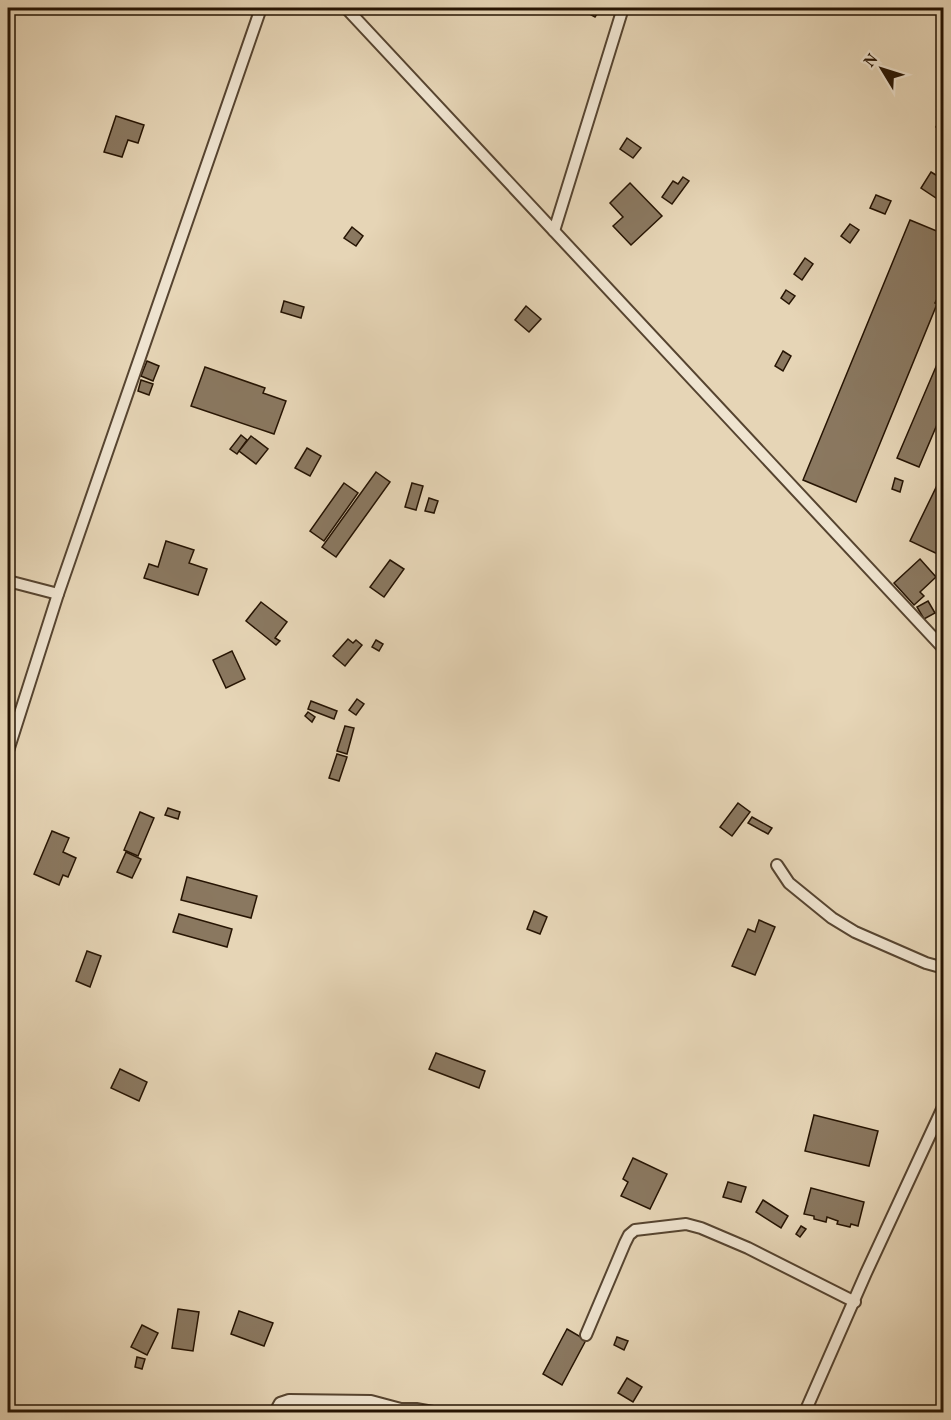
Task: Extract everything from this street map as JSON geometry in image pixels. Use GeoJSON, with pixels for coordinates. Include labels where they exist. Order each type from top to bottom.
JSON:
{"type":"FeatureCollection","features":[{"type":"Feature","properties":{"kind":"street"},"geometry":{"type":"LineString","coordinates":[[8,751],[58,594],[261,8]]}},
{"type":"Feature","properties":{"kind":"street"},"geometry":{"type":"LineString","coordinates":[[346,8],[944,649]]}},
{"type":"Feature","properties":{"kind":"street"},"geometry":{"type":"LineString","coordinates":[[554,231],[623,8]]}},
{"type":"Feature","properties":{"kind":"street"},"geometry":{"type":"LineString","coordinates":[[8,581],[58,594]]}},
{"type":"Feature","properties":{"kind":"street"},"geometry":{"type":"LineString","coordinates":[[777,865],[789,883],[855,932],[926,963],[944,968]]}},
{"type":"Feature","properties":{"kind":"street"},"geometry":{"type":"LineString","coordinates":[[805,1413],[944,1105]]}},
{"type":"Feature","properties":{"kind":"street"},"geometry":{"type":"LineString","coordinates":[[586,1335],[625,1242],[634,1230],[686,1224],[701,1228],[748,1248],[855,1302]]}},
{"type":"Feature","properties":{"kind":"street"},"geometry":{"type":"LineString","coordinates":[[275,1413],[280,1402],[290,1400],[371,1401],[401,1411],[416,1409],[433,1413]]}},
{"type":"Feature","properties":{"kind":"building"},"geometry":{"type":"Polygon","coordinates":[[[586,8],[601,8],[595,17],[584,11],[586,8]]]}},
{"type":"Feature","properties":{"kind":"building"},"geometry":{"type":"Polygon","coordinates":[[[944,112],[944,131],[936,127],[944,112]]]}},
{"type":"Feature","properties":{"kind":"building"},"geometry":{"type":"Polygon","coordinates":[[[116,116],[144,125],[138,143],[128,140],[122,157],[104,152],[116,116]]]}},
{"type":"Feature","properties":{"kind":"building"},"geometry":{"type":"Polygon","coordinates":[[[627,138],[641,148],[633,158],[620,149],[627,138]]]}},
{"type":"Feature","properties":{"kind":"building"},"geometry":{"type":"Polygon","coordinates":[[[931,172],[944,180],[944,193],[939,200],[921,188],[931,172]]]}},
{"type":"Feature","properties":{"kind":"building"},"geometry":{"type":"Polygon","coordinates":[[[683,177],[689,181],[672,204],[662,197],[673,181],[678,184],[683,177]]]}},
{"type":"Feature","properties":{"kind":"building"},"geometry":{"type":"Polygon","coordinates":[[[630,183],[662,216],[631,245],[613,226],[623,217],[610,203],[630,183]]]}},
{"type":"Feature","properties":{"kind":"building"},"geometry":{"type":"Polygon","coordinates":[[[876,195],[891,201],[885,214],[870,208],[876,195]]]}},
{"type":"Feature","properties":{"kind":"building"},"geometry":{"type":"Polygon","coordinates":[[[910,220],[944,234],[944,285],[856,502],[803,480],[910,220]]]}},
{"type":"Feature","properties":{"kind":"building"},"geometry":{"type":"Polygon","coordinates":[[[850,224],[859,230],[850,243],[841,236],[850,224]]]}},
{"type":"Feature","properties":{"kind":"building"},"geometry":{"type":"Polygon","coordinates":[[[352,227],[363,236],[356,246],[344,238],[352,227]]]}},
{"type":"Feature","properties":{"kind":"building"},"geometry":{"type":"Polygon","coordinates":[[[805,258],[813,264],[802,280],[794,274],[805,258]]]}},
{"type":"Feature","properties":{"kind":"building"},"geometry":{"type":"Polygon","coordinates":[[[786,290],[795,296],[789,304],[781,298],[786,290]]]}},
{"type":"Feature","properties":{"kind":"building"},"geometry":{"type":"Polygon","coordinates":[[[284,301],[304,307],[301,318],[281,312],[284,301]]]}},
{"type":"Feature","properties":{"kind":"building"},"geometry":{"type":"Polygon","coordinates":[[[526,306],[541,319],[529,332],[515,320],[526,306]]]}},
{"type":"Feature","properties":{"kind":"building"},"geometry":{"type":"Polygon","coordinates":[[[944,348],[944,408],[919,467],[897,458],[944,348]]]}},
{"type":"Feature","properties":{"kind":"building"},"geometry":{"type":"Polygon","coordinates":[[[783,351],[791,356],[783,371],[775,366],[783,351]]]}},
{"type":"Feature","properties":{"kind":"building"},"geometry":{"type":"Polygon","coordinates":[[[147,361],[159,366],[153,381],[141,376],[147,361]]]}},
{"type":"Feature","properties":{"kind":"building"},"geometry":{"type":"Polygon","coordinates":[[[205,367],[265,388],[263,393],[286,401],[274,434],[191,406],[205,367]]]}},
{"type":"Feature","properties":{"kind":"building"},"geometry":{"type":"Polygon","coordinates":[[[141,380],[153,384],[149,395],[138,391],[141,380]]]}},
{"type":"Feature","properties":{"kind":"building"},"geometry":{"type":"Polygon","coordinates":[[[241,435],[247,440],[237,454],[230,449],[241,435]]]}},
{"type":"Feature","properties":{"kind":"building"},"geometry":{"type":"Polygon","coordinates":[[[251,436],[268,449],[256,464],[239,451],[251,436]]]}},
{"type":"Feature","properties":{"kind":"building"},"geometry":{"type":"Polygon","coordinates":[[[307,448],[321,456],[310,476],[295,468],[307,448]]]}},
{"type":"Feature","properties":{"kind":"building"},"geometry":{"type":"Polygon","coordinates":[[[944,471],[944,557],[910,541],[944,471]]]}},
{"type":"Feature","properties":{"kind":"building"},"geometry":{"type":"Polygon","coordinates":[[[376,472],[390,482],[336,557],[322,547],[376,472]]]}},
{"type":"Feature","properties":{"kind":"building"},"geometry":{"type":"Polygon","coordinates":[[[895,478],[903,481],[900,492],[892,489],[895,478]]]}},
{"type":"Feature","properties":{"kind":"building"},"geometry":{"type":"Polygon","coordinates":[[[344,483],[358,493],[324,541],[310,531],[344,483]]]}},
{"type":"Feature","properties":{"kind":"building"},"geometry":{"type":"Polygon","coordinates":[[[412,483],[423,486],[416,510],[405,507],[412,483]]]}},
{"type":"Feature","properties":{"kind":"building"},"geometry":{"type":"Polygon","coordinates":[[[429,498],[438,501],[434,513],[425,511],[429,498]]]}},
{"type":"Feature","properties":{"kind":"building"},"geometry":{"type":"Polygon","coordinates":[[[166,541],[194,550],[189,563],[207,569],[198,595],[144,578],[149,564],[158,567],[166,541]]]}},
{"type":"Feature","properties":{"kind":"building"},"geometry":{"type":"Polygon","coordinates":[[[920,559],[936,577],[920,592],[924,596],[914,605],[894,583],[920,559]]]}},
{"type":"Feature","properties":{"kind":"building"},"geometry":{"type":"Polygon","coordinates":[[[390,560],[404,569],[384,597],[370,587],[390,560]]]}},
{"type":"Feature","properties":{"kind":"building"},"geometry":{"type":"Polygon","coordinates":[[[928,601],[935,613],[924,619],[917,607],[928,601]]]}},
{"type":"Feature","properties":{"kind":"building"},"geometry":{"type":"Polygon","coordinates":[[[261,602],[287,622],[275,638],[280,641],[276,645],[246,621],[261,602]]]}},
{"type":"Feature","properties":{"kind":"building"},"geometry":{"type":"Polygon","coordinates":[[[348,639],[353,643],[356,640],[362,645],[345,666],[333,656],[348,639]]]}},
{"type":"Feature","properties":{"kind":"building"},"geometry":{"type":"Polygon","coordinates":[[[376,640],[383,644],[379,651],[372,647],[376,640]]]}},
{"type":"Feature","properties":{"kind":"building"},"geometry":{"type":"Polygon","coordinates":[[[232,651],[245,679],[226,688],[213,660],[232,651]]]}},
{"type":"Feature","properties":{"kind":"building"},"geometry":{"type":"Polygon","coordinates":[[[357,699],[364,704],[356,715],[349,710],[357,699]]]}},
{"type":"Feature","properties":{"kind":"building"},"geometry":{"type":"Polygon","coordinates":[[[311,701],[337,711],[334,719],[308,709],[311,701]]]}},
{"type":"Feature","properties":{"kind":"building"},"geometry":{"type":"Polygon","coordinates":[[[308,712],[315,717],[312,722],[305,716],[308,712]]]}},
{"type":"Feature","properties":{"kind":"building"},"geometry":{"type":"Polygon","coordinates":[[[345,726],[354,728],[347,754],[337,751],[345,726]]]}},
{"type":"Feature","properties":{"kind":"building"},"geometry":{"type":"Polygon","coordinates":[[[337,754],[347,757],[339,781],[329,778],[337,754]]]}},
{"type":"Feature","properties":{"kind":"building"},"geometry":{"type":"Polygon","coordinates":[[[738,803],[750,812],[732,836],[720,827],[738,803]]]}},
{"type":"Feature","properties":{"kind":"building"},"geometry":{"type":"Polygon","coordinates":[[[168,808],[180,812],[178,819],[165,815],[168,808]]]}},
{"type":"Feature","properties":{"kind":"building"},"geometry":{"type":"Polygon","coordinates":[[[140,812],[154,818],[138,856],[124,850],[140,812]]]}},
{"type":"Feature","properties":{"kind":"building"},"geometry":{"type":"Polygon","coordinates":[[[752,817],[772,828],[768,834],[748,823],[752,817]]]}},
{"type":"Feature","properties":{"kind":"building"},"geometry":{"type":"Polygon","coordinates":[[[52,831],[69,838],[63,852],[76,858],[68,877],[63,875],[59,885],[34,874],[52,831]]]}},
{"type":"Feature","properties":{"kind":"building"},"geometry":{"type":"Polygon","coordinates":[[[126,852],[141,859],[132,878],[117,872],[126,852]]]}},
{"type":"Feature","properties":{"kind":"building"},"geometry":{"type":"Polygon","coordinates":[[[187,877],[257,896],[251,918],[181,900],[187,877]]]}},
{"type":"Feature","properties":{"kind":"building"},"geometry":{"type":"Polygon","coordinates":[[[534,911],[547,917],[540,934],[527,929],[534,911]]]}},
{"type":"Feature","properties":{"kind":"building"},"geometry":{"type":"Polygon","coordinates":[[[179,914],[232,929],[227,947],[173,932],[179,914]]]}},
{"type":"Feature","properties":{"kind":"building"},"geometry":{"type":"Polygon","coordinates":[[[759,920],[775,927],[755,975],[732,966],[748,929],[755,932],[759,920]]]}},
{"type":"Feature","properties":{"kind":"building"},"geometry":{"type":"Polygon","coordinates":[[[87,951],[101,956],[90,987],[76,981],[87,951]]]}},
{"type":"Feature","properties":{"kind":"building"},"geometry":{"type":"Polygon","coordinates":[[[436,1053],[485,1071],[479,1088],[429,1069],[436,1053]]]}},
{"type":"Feature","properties":{"kind":"building"},"geometry":{"type":"Polygon","coordinates":[[[120,1069],[147,1082],[139,1101],[111,1088],[120,1069]]]}},
{"type":"Feature","properties":{"kind":"building"},"geometry":{"type":"Polygon","coordinates":[[[814,1115],[878,1131],[869,1166],[805,1151],[814,1115]]]}},
{"type":"Feature","properties":{"kind":"building"},"geometry":{"type":"Polygon","coordinates":[[[633,1158],[667,1174],[650,1209],[621,1196],[628,1182],[623,1179],[633,1158]]]}},
{"type":"Feature","properties":{"kind":"building"},"geometry":{"type":"Polygon","coordinates":[[[728,1182],[746,1187],[741,1202],[723,1197],[728,1182]]]}},
{"type":"Feature","properties":{"kind":"building"},"geometry":{"type":"Polygon","coordinates":[[[811,1188],[864,1202],[858,1226],[837,1224],[838,1221],[827,1217],[826,1222],[804,1214],[811,1188]]]}},
{"type":"Feature","properties":{"kind":"building"},"geometry":{"type":"Polygon","coordinates":[[[763,1200],[788,1216],[781,1228],[756,1212],[763,1200]]]}},
{"type":"Feature","properties":{"kind":"building"},"geometry":{"type":"Polygon","coordinates":[[[801,1226],[806,1229],[800,1237],[796,1234],[801,1226]]]}},
{"type":"Feature","properties":{"kind":"building"},"geometry":{"type":"Polygon","coordinates":[[[178,1309],[199,1312],[193,1351],[172,1348],[178,1309]]]}},
{"type":"Feature","properties":{"kind":"building"},"geometry":{"type":"Polygon","coordinates":[[[239,1311],[273,1323],[264,1346],[231,1334],[239,1311]]]}},
{"type":"Feature","properties":{"kind":"building"},"geometry":{"type":"Polygon","coordinates":[[[142,1325],[158,1333],[147,1355],[131,1347],[142,1325]]]}},
{"type":"Feature","properties":{"kind":"building"},"geometry":{"type":"Polygon","coordinates":[[[567,1329],[586,1340],[562,1385],[543,1374],[567,1329]]]}},
{"type":"Feature","properties":{"kind":"building"},"geometry":{"type":"Polygon","coordinates":[[[617,1337],[628,1341],[624,1350],[614,1345],[617,1337]]]}},
{"type":"Feature","properties":{"kind":"building"},"geometry":{"type":"Polygon","coordinates":[[[137,1357],[145,1359],[142,1369],[135,1367],[137,1357]]]}},
{"type":"Feature","properties":{"kind":"building"},"geometry":{"type":"Polygon","coordinates":[[[627,1378],[642,1387],[633,1402],[618,1393],[627,1378]]]}},
{"type":"Feature","properties":{"kind":"building"},"geometry":{"type":"Polygon","coordinates":[[[134,1406],[147,1410],[146,1412],[131,1412],[134,1406]]]}}]}
